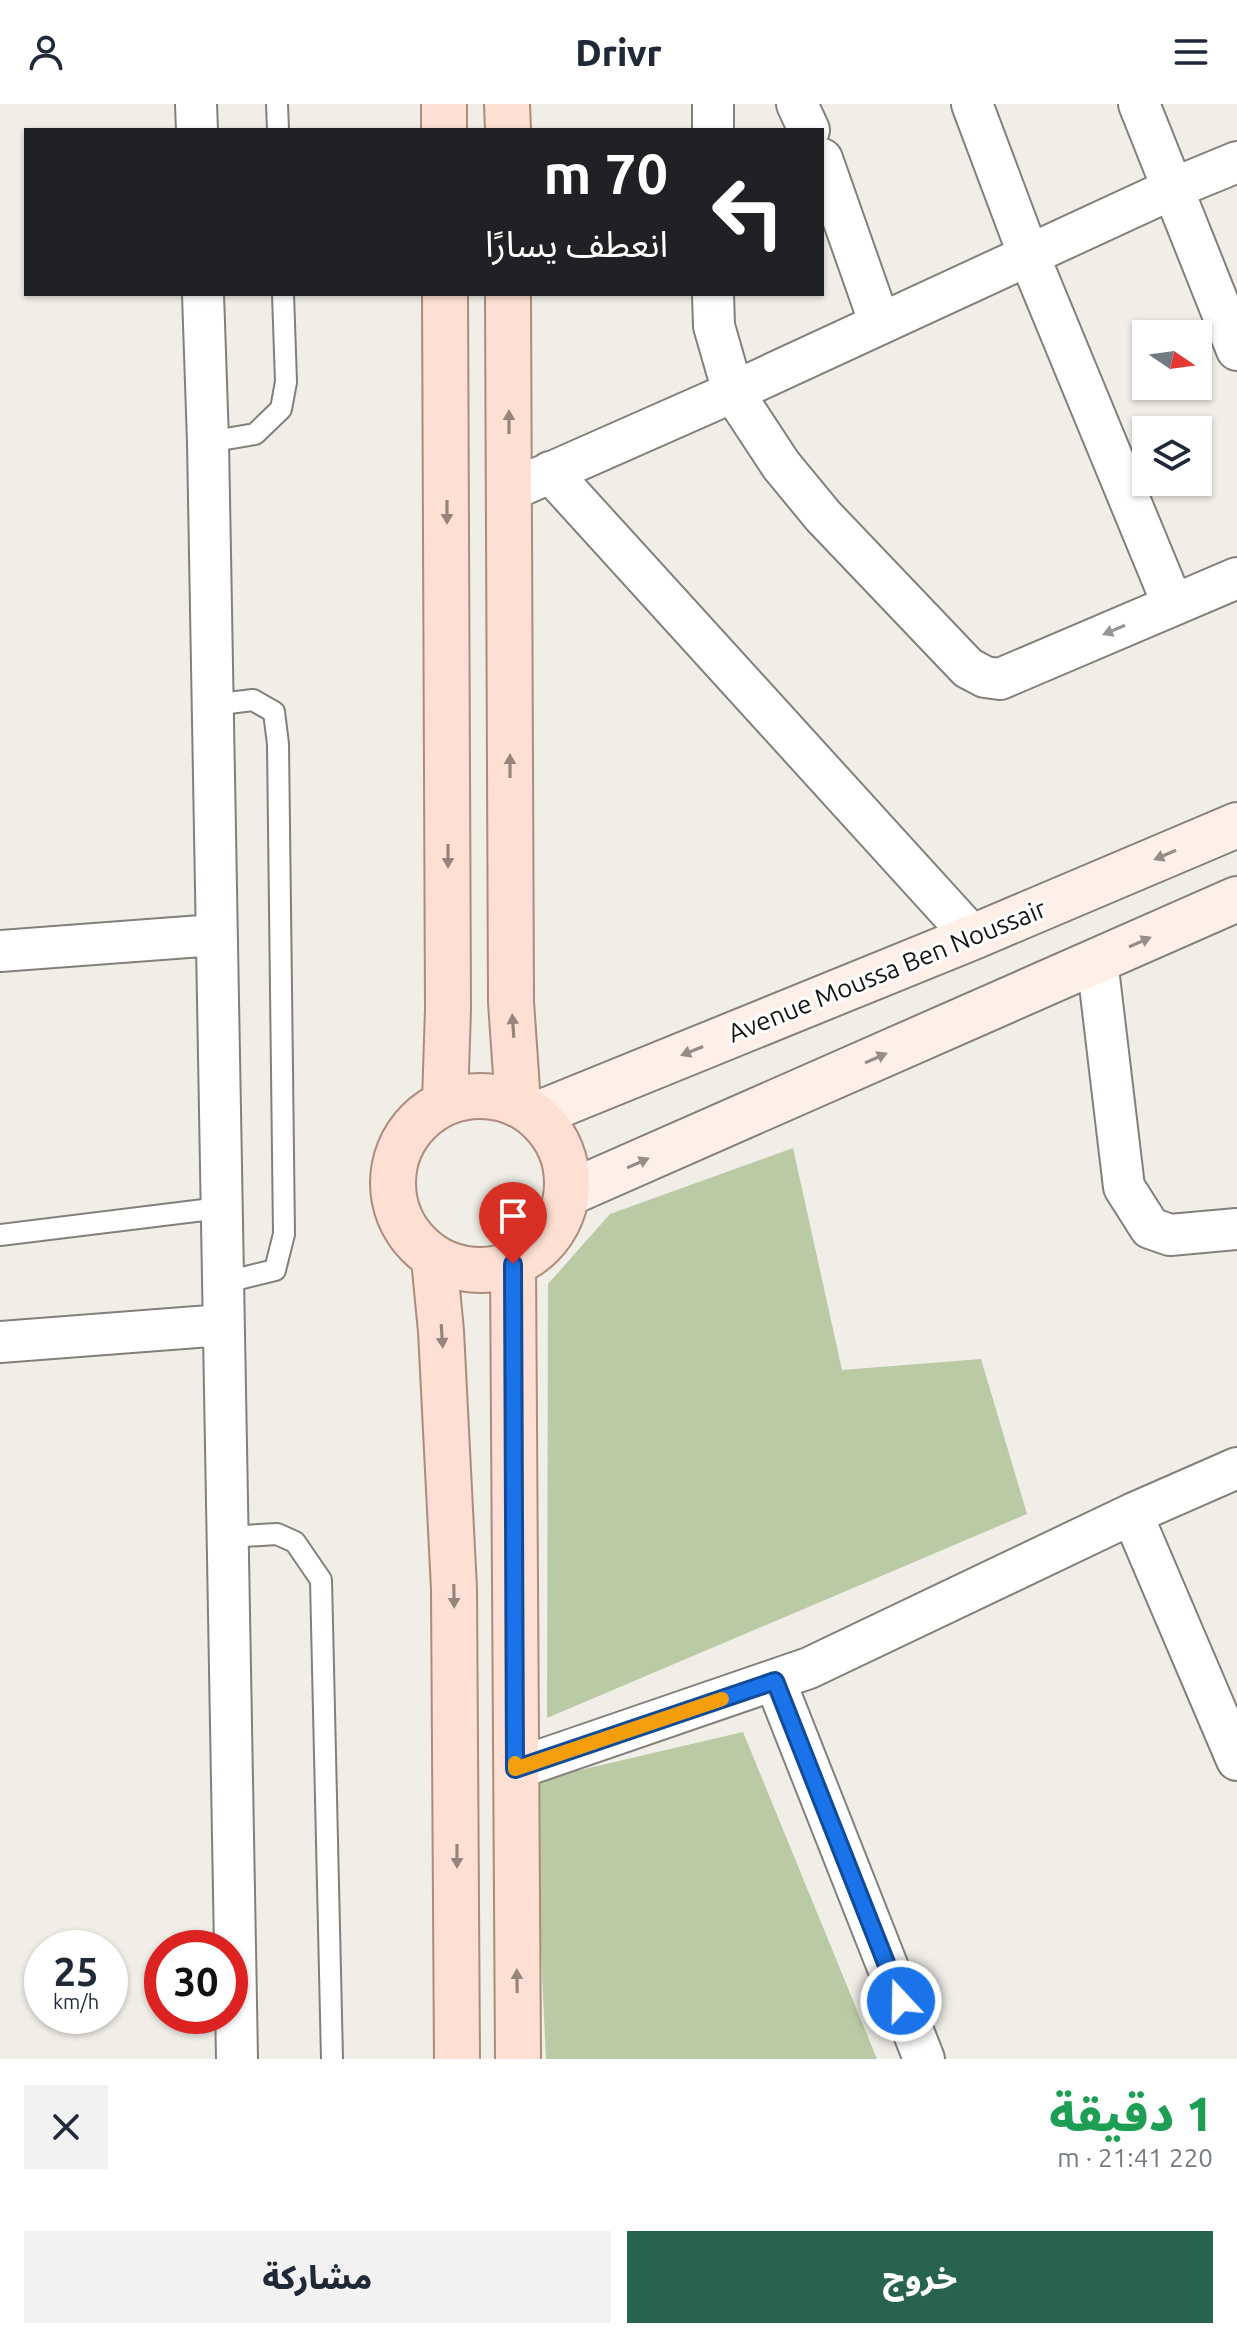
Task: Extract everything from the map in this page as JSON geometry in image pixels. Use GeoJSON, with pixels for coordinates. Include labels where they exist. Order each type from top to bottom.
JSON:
{"type":"FeatureCollection","features":[{"type":"Feature","properties":{"kind":"main road"},"geometry":{"type":"LineString","coordinates":[[444,104],[444,128]]}},
{"type":"Feature","properties":{"kind":"main road"},"geometry":{"type":"LineString","coordinates":[[507,104],[508,128]]}},
{"type":"Feature","properties":{"kind":"main road"},"geometry":{"type":"LineString","coordinates":[[445,296],[448,1009],[445,1102]]}},
{"type":"Feature","properties":{"kind":"main road"},"geometry":{"type":"LineString","coordinates":[[508,296],[511,1002],[527,1109]]}},
{"type":"Feature","properties":{"kind":"main road"},"geometry":{"type":"LineString","coordinates":[[469,1095],[494,1096],[527,1109],[554,1137],[565,1164],[567,1194],[558,1223],[539,1248],[513,1264],[494,1270],[473,1271],[434,1259],[411,1237],[396,1209],[392,1177],[400,1146],[418,1120],[445,1102],[469,1095]]}},
{"type":"Feature","properties":{"kind":"main road"},"geometry":{"type":"LineString","coordinates":[[434,1259],[441,1331],[454,1589],[457,2059]]}},
{"type":"Feature","properties":{"kind":"main road"},"geometry":{"type":"LineString","coordinates":[[513,1264],[518,2059]]}},
{"type":"Feature","properties":{"kind":"street"},"geometry":{"type":"LineString","coordinates":[[196,104],[197,128]]}},
{"type":"Feature","properties":{"kind":"street"},"geometry":{"type":"LineString","coordinates":[[713,104],[713,128]]}},
{"type":"Feature","properties":{"kind":"street"},"geometry":{"type":"LineString","coordinates":[[797,104],[808,128]]}},
{"type":"Feature","properties":{"kind":"street"},"geometry":{"type":"LineString","coordinates":[[972,104],[1029,256],[1173,605]]}},
{"type":"Feature","properties":{"kind":"street"},"geometry":{"type":"LineString","coordinates":[[1139,104],[1237,350]]}},
{"type":"Feature","properties":{"kind":"street"},"geometry":{"type":"LineString","coordinates":[[509,491],[1237,162]]}},
{"type":"Feature","properties":{"kind":"street"},"geometry":{"type":"LineString","coordinates":[[824,165],[880,324]]}},
{"type":"Feature","properties":{"kind":"street"},"geometry":{"type":"LineString","coordinates":[[203,296],[237,2059]]}},
{"type":"Feature","properties":{"kind":"street"},"geometry":{"type":"LineString","coordinates":[[713,296],[714,326],[733,392],[781,465],[823,516],[968,668],[985,677],[1000,679],[1237,578]]}},
{"type":"Feature","properties":{"kind":"street"},"geometry":{"type":"LineString","coordinates":[[550,472],[973,937]]}},
{"type":"Feature","properties":{"kind":"street","name":"Avenue Moussa Ben Noussair"},"geometry":{"type":"LineString","coordinates":[[527,1109],[973,937],[1237,825]]}},
{"type":"Feature","properties":{"kind":"street"},"geometry":{"type":"LineString","coordinates":[[567,1194],[1237,899]]}},
{"type":"Feature","properties":{"kind":"street"},"geometry":{"type":"LineString","coordinates":[[1,941],[215,935]]}},
{"type":"Feature","properties":{"kind":"street"},"geometry":{"type":"LineString","coordinates":[[1097,960],[1124,1187],[1150,1228],[1170,1235],[1237,1229]]}},
{"type":"Feature","properties":{"kind":"street"},"geometry":{"type":"LineString","coordinates":[[0,1342],[223,1325]]}},
{"type":"Feature","properties":{"kind":"street"},"geometry":{"type":"LineString","coordinates":[[515,1769],[809,1668],[1132,1514],[1237,1468]]}},
{"type":"Feature","properties":{"kind":"street"},"geometry":{"type":"LineString","coordinates":[[1132,1514],[1237,1760]]}},
{"type":"Feature","properties":{"kind":"street"},"geometry":{"type":"LineString","coordinates":[[775,1681],[924,2059]]}},
{"type":"Feature","properties":{"kind":"lane"},"geometry":{"type":"LineString","coordinates":[[277,104],[278,128]]}},
{"type":"Feature","properties":{"kind":"lane"},"geometry":{"type":"LineString","coordinates":[[208,442],[255,434],[281,409],[286,382],[283,296]]}},
{"type":"Feature","properties":{"kind":"lane"},"geometry":{"type":"LineString","coordinates":[[212,705],[253,700],[274,712],[278,744],[284,1234],[275,1270],[222,1283]]}},
{"type":"Feature","properties":{"kind":"lane"},"geometry":{"type":"LineString","coordinates":[[0,1235],[220,1208]]}},
{"type":"Feature","properties":{"kind":"lane"},"geometry":{"type":"LineString","coordinates":[[227,1537],[277,1534],[295,1542],[321,1580],[332,2059]]}},
{"type":"Feature","properties":{"kind":"green space"},"geometry":{"type":"Polygon","coordinates":[[[793,1148],[842,1370],[981,1359],[1027,1514],[547,1718],[548,1284],[610,1214],[793,1148]]]}},
{"type":"Feature","properties":{"kind":"green space"},"geometry":{"type":"Polygon","coordinates":[[[743,1732],[877,2059],[546,2059],[533,1781],[743,1732]]]}},
{"type":"Feature","properties":{"kind":"slow traffic"},"geometry":{"type":"LineString","coordinates":[[515,1763],[515,1769],[722,1699]]}},
{"type":"Feature","properties":{"kind":"route"},"geometry":{"type":"LineString","coordinates":[[513,1264],[515,1769],[775,1681],[901,2001]]}}]}
